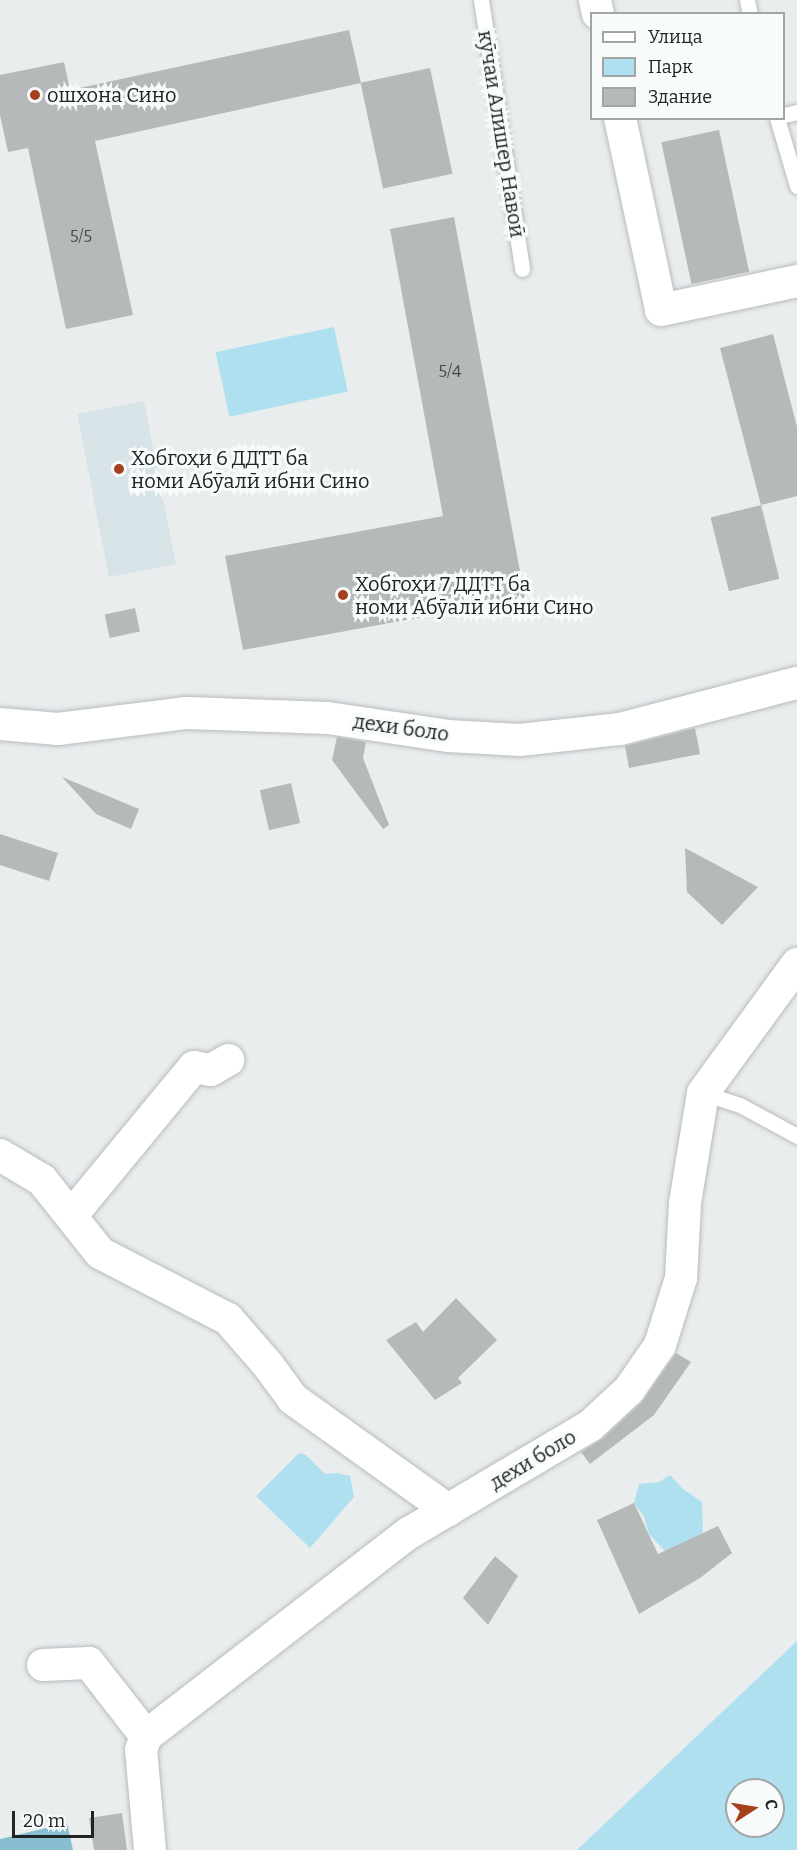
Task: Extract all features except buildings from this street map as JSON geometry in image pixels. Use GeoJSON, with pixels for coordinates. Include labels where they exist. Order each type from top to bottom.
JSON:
{"type":"FeatureCollection","features":[{"type":"Feature","properties":{"kind":"street"},"geometry":{"type":"LineString","coordinates":[[620,120],[661,310],[797,281]]}},
{"type":"Feature","properties":{"kind":"street","name":"дехи боло"},"geometry":{"type":"LineString","coordinates":[[0,724],[58,729],[199,714],[328,718],[448,736],[520,740],[620,729],[797,683]]}},
{"type":"Feature","properties":{"kind":"street","name":"дехи боло"},"geometry":{"type":"LineString","coordinates":[[146,1736],[409,1533],[591,1426],[629,1390],[660,1345],[681,1278],[685,1203],[703,1093],[797,964]]}},
{"type":"Feature","properties":{"kind":"street"},"geometry":{"type":"LineString","coordinates":[[71,1216],[194,1067],[211,1070],[228,1060]]}},
{"type":"Feature","properties":{"kind":"street"},"geometry":{"type":"LineString","coordinates":[[0,1155],[42,1180],[100,1253],[228,1318],[293,1399],[448,1510]]}},
{"type":"Feature","properties":{"kind":"street"},"geometry":{"type":"LineString","coordinates":[[43,1665],[89,1663],[146,1736],[141,1750],[150,1850]]}},
{"type":"Feature","properties":{"kind":"lane","name":"кӯчаи Алишер Навоӣ"},"geometry":{"type":"LineString","coordinates":[[481,0],[522,269]]}},
{"type":"Feature","properties":{"kind":"lane"},"geometry":{"type":"LineString","coordinates":[[778,120],[797,186]]}},
{"type":"Feature","properties":{"kind":"lane"},"geometry":{"type":"LineString","coordinates":[[703,1093],[740,1105],[797,1136]]}},
{"type":"Feature","properties":{"kind":"shaded area"},"geometry":{"type":"Polygon","coordinates":[[[144,401],[176,564],[109,577],[77,414],[144,401]]]}},
{"type":"Feature","properties":{"kind":"shaded area"},"geometry":{"type":"Polygon","coordinates":[[[67,1823],[73,1850],[0,1850],[0,1839],[67,1823]]]}},
{"type":"Feature","properties":{"kind":"green space"},"geometry":{"type":"Polygon","coordinates":[[[334,327],[348,392],[229,417],[216,352],[334,327]]]}},
{"type":"Feature","properties":{"kind":"green space"},"geometry":{"type":"Polygon","coordinates":[[[299,1453],[306,1455],[325,1474],[337,1473],[350,1476],[354,1497],[310,1548],[256,1496],[299,1453]]]}},
{"type":"Feature","properties":{"kind":"green space"},"geometry":{"type":"Polygon","coordinates":[[[670,1475],[683,1489],[702,1502],[703,1533],[665,1551],[649,1534],[644,1516],[634,1503],[639,1484],[659,1482],[670,1475]]]}},
{"type":"Feature","properties":{"kind":"green space"},"geometry":{"type":"Polygon","coordinates":[[[797,1641],[797,1850],[577,1850],[797,1641]]]}},
{"type":"Feature","properties":{"kind":"place","name":"ошхона Сино"},"geometry":{"type":"Point","coordinates":[35,95]}},
{"type":"Feature","properties":{"kind":"place","name":"Хобгоҳи 6 ДДТТ ба номи Абӯалӣ ибни Сино"},"geometry":{"type":"Point","coordinates":[119,469]}},
{"type":"Feature","properties":{"kind":"place","name":"Хобгоҳи 7 ДДТТ ба номи Абӯалӣ ибни Сино"},"geometry":{"type":"Point","coordinates":[343,595]}}]}
